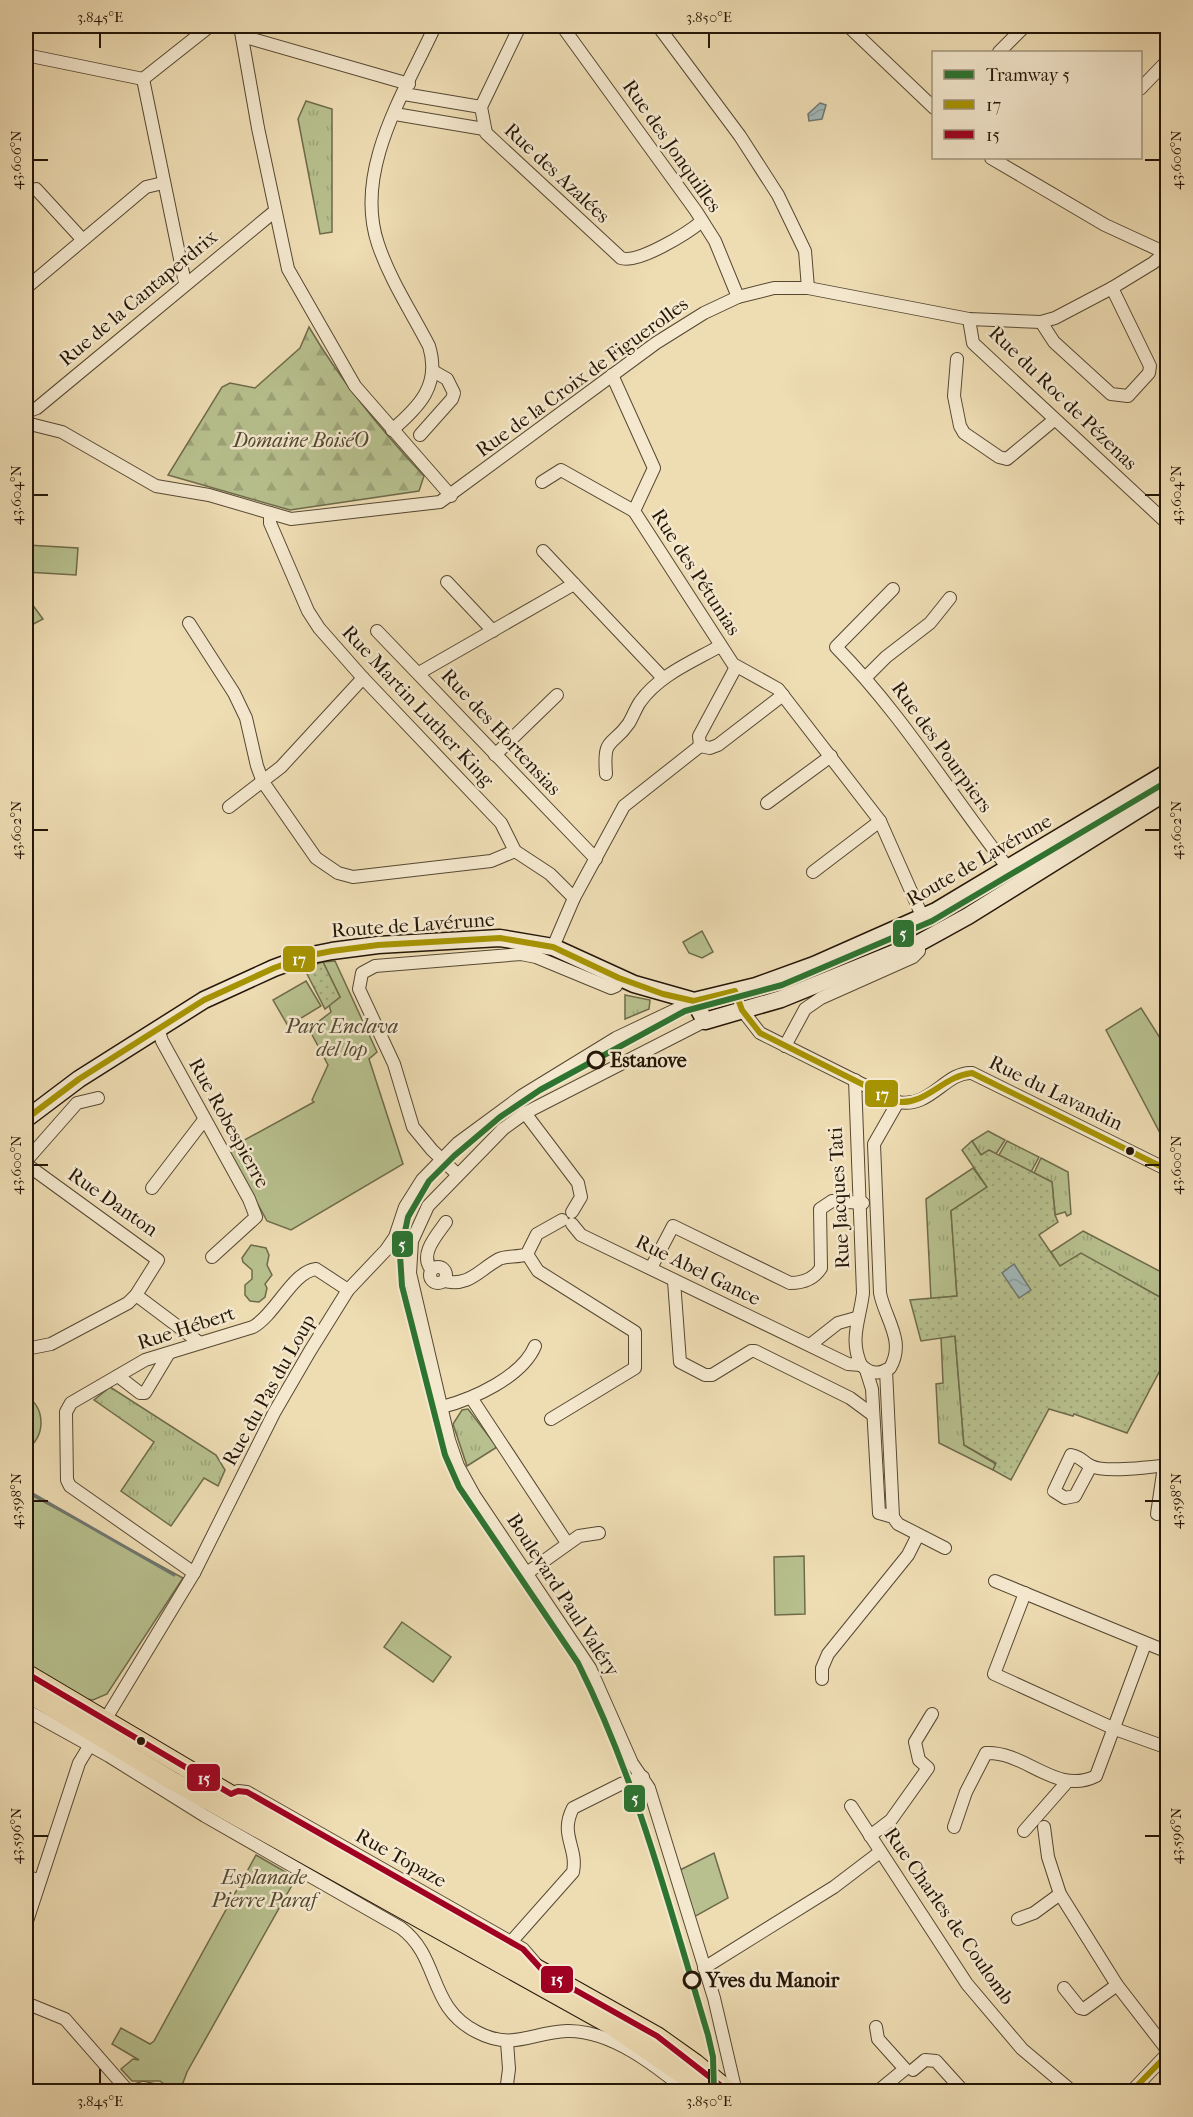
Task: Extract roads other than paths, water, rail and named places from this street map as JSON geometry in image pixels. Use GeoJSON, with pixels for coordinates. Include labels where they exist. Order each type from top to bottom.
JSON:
{"type":"FeatureCollection","features":[{"type":"Feature","properties":{"kind":"main road"},"geometry":{"type":"LineString","coordinates":[[26,1673],[96,1732],[109,1732],[186,1775],[231,1794],[663,2040],[730,2091]]}},
{"type":"Feature","properties":{"kind":"main road"},"geometry":{"type":"LineString","coordinates":[[26,1686],[86,1718],[96,1732]]}},
{"type":"Feature","properties":{"kind":"main road"},"geometry":{"type":"LineString","coordinates":[[26,1692],[96,1732],[171,1780],[612,2026],[707,2091]]}},
{"type":"Feature","properties":{"kind":"street"},"geometry":{"type":"LineString","coordinates":[[26,55],[143,79],[210,26]]}},
{"type":"Feature","properties":{"kind":"street"},"geometry":{"type":"LineString","coordinates":[[392,430],[423,401],[434,371],[429,346],[379,245],[372,220],[373,177],[378,153],[435,26]]}},
{"type":"Feature","properties":{"kind":"street"},"geometry":{"type":"LineString","coordinates":[[241,31],[406,89],[481,107],[520,26]]}},
{"type":"Feature","properties":{"kind":"street","name":"Rue des Jonquilles"},"geometry":{"type":"LineString","coordinates":[[562,26],[715,241],[738,297]]}},
{"type":"Feature","properties":{"kind":"street"},"geometry":{"type":"LineString","coordinates":[[658,26],[740,136],[778,195],[805,251],[808,288]]}},
{"type":"Feature","properties":{"kind":"street"},"geometry":{"type":"LineString","coordinates":[[848,26],[932,107]]}},
{"type":"Feature","properties":{"kind":"street"},"geometry":{"type":"LineString","coordinates":[[1000,51],[1020,27]]}},
{"type":"Feature","properties":{"kind":"street"},"geometry":{"type":"LineString","coordinates":[[241,31],[284,259],[293,279],[355,386],[451,495]]}},
{"type":"Feature","properties":{"kind":"street"},"geometry":{"type":"LineString","coordinates":[[1142,87],[1167,60]]}},
{"type":"Feature","properties":{"kind":"street"},"geometry":{"type":"LineString","coordinates":[[143,79],[185,283]]}},
{"type":"Feature","properties":{"kind":"street","name":"Rue des Azalées"},"geometry":{"type":"LineString","coordinates":[[481,107],[484,129],[621,258],[628,260],[640,257],[702,221]]}},
{"type":"Feature","properties":{"kind":"street"},"geometry":{"type":"LineString","coordinates":[[395,114],[484,129]]}},
{"type":"Feature","properties":{"kind":"street"},"geometry":{"type":"LineString","coordinates":[[993,159],[1105,225],[1166,253]]}},
{"type":"Feature","properties":{"kind":"street"},"geometry":{"type":"LineString","coordinates":[[26,288],[146,187],[163,183]]}},
{"type":"Feature","properties":{"kind":"street"},"geometry":{"type":"LineString","coordinates":[[36,189],[82,239]]}},
{"type":"Feature","properties":{"kind":"street","name":"Rue de la Cantaperdrix"},"geometry":{"type":"LineString","coordinates":[[26,412],[37,408],[185,283],[275,211]]}},
{"type":"Feature","properties":{"kind":"street","name":"Rue de la Croix de Figuerolles"},"geometry":{"type":"LineString","coordinates":[[26,412],[26,422],[62,432],[156,486],[209,495],[270,513],[300,519],[440,502],[612,375],[704,313],[758,290],[808,288],[969,319],[1041,322],[1055,318],[1112,288],[1153,264],[1166,253]]}},
{"type":"Feature","properties":{"kind":"street"},"geometry":{"type":"LineString","coordinates":[[1041,322],[1054,342],[1111,394],[1128,396],[1149,373],[1150,366],[1112,288]]}},
{"type":"Feature","properties":{"kind":"street","name":"Rue du Roc de Pézenas"},"geometry":{"type":"LineString","coordinates":[[969,319],[974,343],[1167,524]]}},
{"type":"Feature","properties":{"kind":"street"},"geometry":{"type":"LineString","coordinates":[[957,359],[954,396],[960,426],[964,433],[999,457],[1007,459],[1054,420]]}},
{"type":"Feature","properties":{"kind":"street"},"geometry":{"type":"LineString","coordinates":[[420,435],[452,399],[454,393],[447,379],[434,371]]}},
{"type":"Feature","properties":{"kind":"street","name":"Rue des Pétunias"},"geometry":{"type":"LineString","coordinates":[[612,375],[654,468],[634,512],[720,646],[736,667],[778,689],[880,821],[923,918]]}},
{"type":"Feature","properties":{"kind":"street"},"geometry":{"type":"LineString","coordinates":[[542,482],[561,470],[634,512]]}},
{"type":"Feature","properties":{"kind":"street","name":"Rue Martin Luther King"},"geometry":{"type":"LineString","coordinates":[[270,513],[270,523],[308,611],[363,678],[501,823],[515,851]]}},
{"type":"Feature","properties":{"kind":"street"},"geometry":{"type":"LineString","coordinates":[[543,551],[663,678]]}},
{"type":"Feature","properties":{"kind":"street"},"geometry":{"type":"LineString","coordinates":[[447,582],[493,631]]}},
{"type":"Feature","properties":{"kind":"street"},"geometry":{"type":"LineString","coordinates":[[418,673],[574,584]]}},
{"type":"Feature","properties":{"kind":"street","name":"Rue des Pourpiers"},"geometry":{"type":"LineString","coordinates":[[893,589],[836,647],[866,677],[1008,868]]}},
{"type":"Feature","properties":{"kind":"street","name":"Rue des Pourpiers"},"geometry":{"type":"LineString","coordinates":[[866,677],[886,657],[930,623],[950,598]]}},
{"type":"Feature","properties":{"kind":"street"},"geometry":{"type":"LineString","coordinates":[[189,623],[234,693],[246,718],[263,782],[316,858],[338,873],[352,877],[491,861],[515,851],[541,867],[574,898]]}},
{"type":"Feature","properties":{"kind":"street","name":"Rue des Hortensias"},"geometry":{"type":"LineString","coordinates":[[377,631],[596,859]]}},
{"type":"Feature","properties":{"kind":"street"},"geometry":{"type":"LineString","coordinates":[[606,774],[605,755],[608,743],[628,725],[640,702],[663,678],[720,646]]}},
{"type":"Feature","properties":{"kind":"street"},"geometry":{"type":"LineString","coordinates":[[700,746],[699,736],[736,667]]}},
{"type":"Feature","properties":{"kind":"street"},"geometry":{"type":"LineString","coordinates":[[229,807],[281,767],[363,678]]}},
{"type":"Feature","properties":{"kind":"street"},"geometry":{"type":"LineString","coordinates":[[495,755],[557,695]]}},
{"type":"Feature","properties":{"kind":"street"},"geometry":{"type":"LineString","coordinates":[[700,746],[710,748],[718,745],[783,695]]}},
{"type":"Feature","properties":{"kind":"street"},"geometry":{"type":"LineString","coordinates":[[553,947],[574,898],[624,806],[700,746]]}},
{"type":"Feature","properties":{"kind":"street"},"geometry":{"type":"LineString","coordinates":[[767,803],[831,756]]}},
{"type":"Feature","properties":{"kind":"street","name":"Route de Lavérune"},"geometry":{"type":"LineString","coordinates":[[28,1116],[79,1079],[204,1000],[307,956],[378,945],[500,938],[553,947],[618,982],[694,1001],[784,978],[923,918],[1167,772]]}},
{"type":"Feature","properties":{"kind":"street","name":"Route de Lavérune"},"geometry":{"type":"LineString","coordinates":[[705,1021],[781,999],[919,943],[968,916],[1167,791]]}},
{"type":"Feature","properties":{"kind":"street"},"geometry":{"type":"LineString","coordinates":[[813,872],[880,821]]}},
{"type":"Feature","properties":{"kind":"street"},"geometry":{"type":"LineString","coordinates":[[785,1046],[805,1009],[833,993],[913,957],[919,951],[919,943]]}},
{"type":"Feature","properties":{"kind":"street"},"geometry":{"type":"LineString","coordinates":[[618,982],[606,987],[536,957],[521,954],[375,966],[362,973],[359,989],[394,1064],[409,1118],[419,1136],[458,1174],[503,1129],[525,1113],[705,1021],[694,1001]]}},
{"type":"Feature","properties":{"kind":"street"},"geometry":{"type":"LineString","coordinates":[[735,991],[742,1010],[760,1033],[898,1102]]}},
{"type":"Feature","properties":{"kind":"street","name":"Rue du Pas du Loup"},"geometry":{"type":"LineString","coordinates":[[26,1924],[79,1763],[194,1573],[274,1413],[348,1290],[386,1250],[414,1191],[442,1159],[471,1133],[551,1077],[616,1038],[694,1001]]}},
{"type":"Feature","properties":{"kind":"street","name":"Rue Robespierre"},"geometry":{"type":"LineString","coordinates":[[158,1028],[162,1041],[249,1199],[256,1217],[212,1257]]}},
{"type":"Feature","properties":{"kind":"street","name":"Rue du Lavandin"},"geometry":{"type":"LineString","coordinates":[[898,1102],[913,1103],[923,1100],[963,1074],[972,1073],[1167,1170]]}},
{"type":"Feature","properties":{"kind":"street","name":"Rue Jacques Tati"},"geometry":{"type":"LineString","coordinates":[[855,1080],[863,1293],[858,1316],[856,1350],[872,1389],[879,1513],[893,1517]]}},
{"type":"Feature","properties":{"kind":"street"},"geometry":{"type":"LineString","coordinates":[[26,1163],[77,1103],[98,1098]]}},
{"type":"Feature","properties":{"kind":"street","name":"Rue Jacques Tati"},"geometry":{"type":"LineString","coordinates":[[886,1370],[892,1364],[896,1345],[893,1325],[883,1308],[873,1144],[898,1102]]}},
{"type":"Feature","properties":{"kind":"street"},"geometry":{"type":"LineString","coordinates":[[446,1222],[431,1244],[427,1255],[432,1270],[431,1280],[436,1284],[444,1281],[469,1281],[499,1259],[517,1258],[527,1254],[537,1234],[569,1219],[580,1197],[578,1183],[525,1113]]}},
{"type":"Feature","properties":{"kind":"street"},"geometry":{"type":"LineString","coordinates":[[152,1188],[204,1120]]}},
{"type":"Feature","properties":{"kind":"street","name":"Rue Danton"},"geometry":{"type":"LineString","coordinates":[[26,1163],[156,1257],[157,1266],[136,1295],[122,1307],[58,1341],[26,1349]]}},
{"type":"Feature","properties":{"kind":"street","name":"Boulevard Paul Valéry"},"geometry":{"type":"LineString","coordinates":[[458,1174],[428,1206],[414,1232],[410,1255],[412,1284],[449,1440],[464,1477],[590,1668],[632,1763],[648,1788],[704,1968],[736,2091]]}},
{"type":"Feature","properties":{"kind":"street"},"geometry":{"type":"LineString","coordinates":[[651,1268],[673,1226],[790,1283],[801,1283],[821,1268],[820,1209],[832,1201],[858,1201],[875,1206]]}},
{"type":"Feature","properties":{"kind":"street","name":"Rue Abel Gance"},"geometry":{"type":"LineString","coordinates":[[569,1219],[581,1235],[848,1364],[863,1368]]}},
{"type":"Feature","properties":{"kind":"street"},"geometry":{"type":"LineString","coordinates":[[527,1254],[538,1271],[635,1332],[635,1368],[551,1419]]}},
{"type":"Feature","properties":{"kind":"street","name":"Rue Hébert"},"geometry":{"type":"LineString","coordinates":[[194,1573],[70,1486],[67,1480],[66,1412],[71,1403],[145,1360],[263,1321],[295,1282],[311,1269],[316,1269],[348,1290]]}},
{"type":"Feature","properties":{"kind":"street"},"geometry":{"type":"LineString","coordinates":[[674,1281],[680,1362],[705,1375],[712,1375],[751,1351],[755,1351],[850,1398],[873,1415]]}},
{"type":"Feature","properties":{"kind":"street"},"geometry":{"type":"LineString","coordinates":[[136,1295],[200,1343]]}},
{"type":"Feature","properties":{"kind":"street"},"geometry":{"type":"LineString","coordinates":[[810,1345],[838,1323],[858,1316],[872,1307],[883,1308]]}},
{"type":"Feature","properties":{"kind":"street"},"geometry":{"type":"LineString","coordinates":[[442,1407],[472,1399],[529,1359],[535,1346]]}},
{"type":"Feature","properties":{"kind":"street"},"geometry":{"type":"LineString","coordinates":[[118,1376],[144,1393],[169,1353]]}},
{"type":"Feature","properties":{"kind":"street"},"geometry":{"type":"LineString","coordinates":[[863,1368],[880,1373],[886,1370],[893,1517],[898,1524],[945,1548]]}},
{"type":"Feature","properties":{"kind":"street"},"geometry":{"type":"LineString","coordinates":[[472,1399],[567,1543]]}},
{"type":"Feature","properties":{"kind":"street"},"geometry":{"type":"LineString","coordinates":[[1091,1466],[1104,1469],[1166,1465],[1157,1514]]}},
{"type":"Feature","properties":{"kind":"street"},"geometry":{"type":"LineString","coordinates":[[527,1573],[567,1543],[582,1535],[599,1533]]}},
{"type":"Feature","properties":{"kind":"street"},"geometry":{"type":"LineString","coordinates":[[822,1679],[822,1668],[828,1654],[908,1555],[918,1535]]}},
{"type":"Feature","properties":{"kind":"street"},"geometry":{"type":"LineString","coordinates":[[995,1581],[1167,1652]]}},
{"type":"Feature","properties":{"kind":"street"},"geometry":{"type":"LineString","coordinates":[[1025,1593],[994,1674],[1115,1729],[1167,1748]]}},
{"type":"Feature","properties":{"kind":"street"},"geometry":{"type":"LineString","coordinates":[[954,1827],[966,1792],[987,1753],[994,1753],[1028,1764],[1067,1782],[1080,1782],[1096,1776],[1145,1644]]}},
{"type":"Feature","properties":{"kind":"street"},"geometry":{"type":"LineString","coordinates":[[26,1710],[96,1732],[205,1816],[401,1928],[421,1949],[440,1997],[462,2024],[488,2037],[507,2042],[565,2031],[593,2034],[629,2050],[688,2091]]}},
{"type":"Feature","properties":{"kind":"street"},"geometry":{"type":"LineString","coordinates":[[870,1836],[891,1820],[928,1768],[919,1760],[915,1742],[932,1714]]}},
{"type":"Feature","properties":{"kind":"street"},"geometry":{"type":"LineString","coordinates":[[511,1942],[573,1872],[574,1860],[566,1828],[573,1808],[621,1784],[643,1777]]}},
{"type":"Feature","properties":{"kind":"street"},"geometry":{"type":"LineString","coordinates":[[1024,1831],[1067,1782]]}},
{"type":"Feature","properties":{"kind":"street","name":"Rue Topaze"},"geometry":{"type":"LineString","coordinates":[[231,1794],[238,1791],[248,1792],[511,1942],[523,1949],[544,1973]]}},
{"type":"Feature","properties":{"kind":"street","name":"Rue Charles de Coulomb"},"geometry":{"type":"LineString","coordinates":[[851,1806],[967,1984],[1022,2049],[1073,2091]]}},
{"type":"Feature","properties":{"kind":"street"},"geometry":{"type":"LineString","coordinates":[[1044,1827],[1048,1857],[1060,1894],[1117,1985],[1167,2052],[1131,2091]]}},
{"type":"Feature","properties":{"kind":"street"},"geometry":{"type":"LineString","coordinates":[[704,1968],[834,1887],[880,1852]]}},
{"type":"Feature","properties":{"kind":"street"},"geometry":{"type":"LineString","coordinates":[[26,1876],[40,1881]]}},
{"type":"Feature","properties":{"kind":"street"},"geometry":{"type":"LineString","coordinates":[[1018,1919],[1034,1912],[1060,1894]]}},
{"type":"Feature","properties":{"kind":"street"},"geometry":{"type":"LineString","coordinates":[[1064,1988],[1080,2008],[1084,2009],[1117,1985]]}},
{"type":"Feature","properties":{"kind":"street"},"geometry":{"type":"LineString","coordinates":[[26,2003],[65,2019],[129,2091],[144,2088],[164,2091]]}},
{"type":"Feature","properties":{"kind":"street"},"geometry":{"type":"LineString","coordinates":[[876,2027],[878,2039],[905,2069],[877,2091]]}},
{"type":"Feature","properties":{"kind":"street"},"geometry":{"type":"LineString","coordinates":[[506,2091],[509,2083],[507,2042]]}},
{"type":"Feature","properties":{"kind":"street"},"geometry":{"type":"LineString","coordinates":[[913,2070],[925,2060],[936,2061],[964,2091]]}},
{"type":"Feature","properties":{"kind":"water"},"geometry":{"type":"Polygon","coordinates":[[[820,103],[826,105],[822,119],[809,121],[808,114],[820,103]]]}},
{"type":"Feature","properties":{"kind":"water"},"geometry":{"type":"Polygon","coordinates":[[[1014,1264],[1031,1290],[1019,1298],[1002,1273],[1014,1264]]]}},
{"type":"Feature","properties":{"kind":"waterway"},"geometry":{"type":"LineString","coordinates":[[26,1490],[174,1575]]}},
{"type":"Feature","properties":{"kind":"tram line","name":"5"},"geometry":{"type":"LineString","coordinates":[[714,2092],[713,2057],[680,1940],[635,1799],[599,1708],[578,1663],[459,1487],[445,1455],[402,1286],[400,1255],[408,1217],[429,1181],[454,1156],[500,1117],[540,1090],[685,1011],[782,985],[932,921],[1168,781]]}},
{"type":"Feature","properties":{"kind":"place","name":"Estanove"},"geometry":{"type":"Point","coordinates":[596,1060]}},
{"type":"Feature","properties":{"kind":"place","name":"Yves du Manoir"},"geometry":{"type":"Point","coordinates":[692,1980]}},
{"type":"Feature","properties":{"kind":"park label","name":"Domaine BoiséO"},"geometry":{"type":"Point","coordinates":[301,440]}},
{"type":"Feature","properties":{"kind":"park label","name":"Parc Enclava del lop"},"geometry":{"type":"Point","coordinates":[342,1038]}},
{"type":"Feature","properties":{"kind":"park label","name":"Esplanade Pierre Paraf"},"geometry":{"type":"Point","coordinates":[264,1888]}}]}
